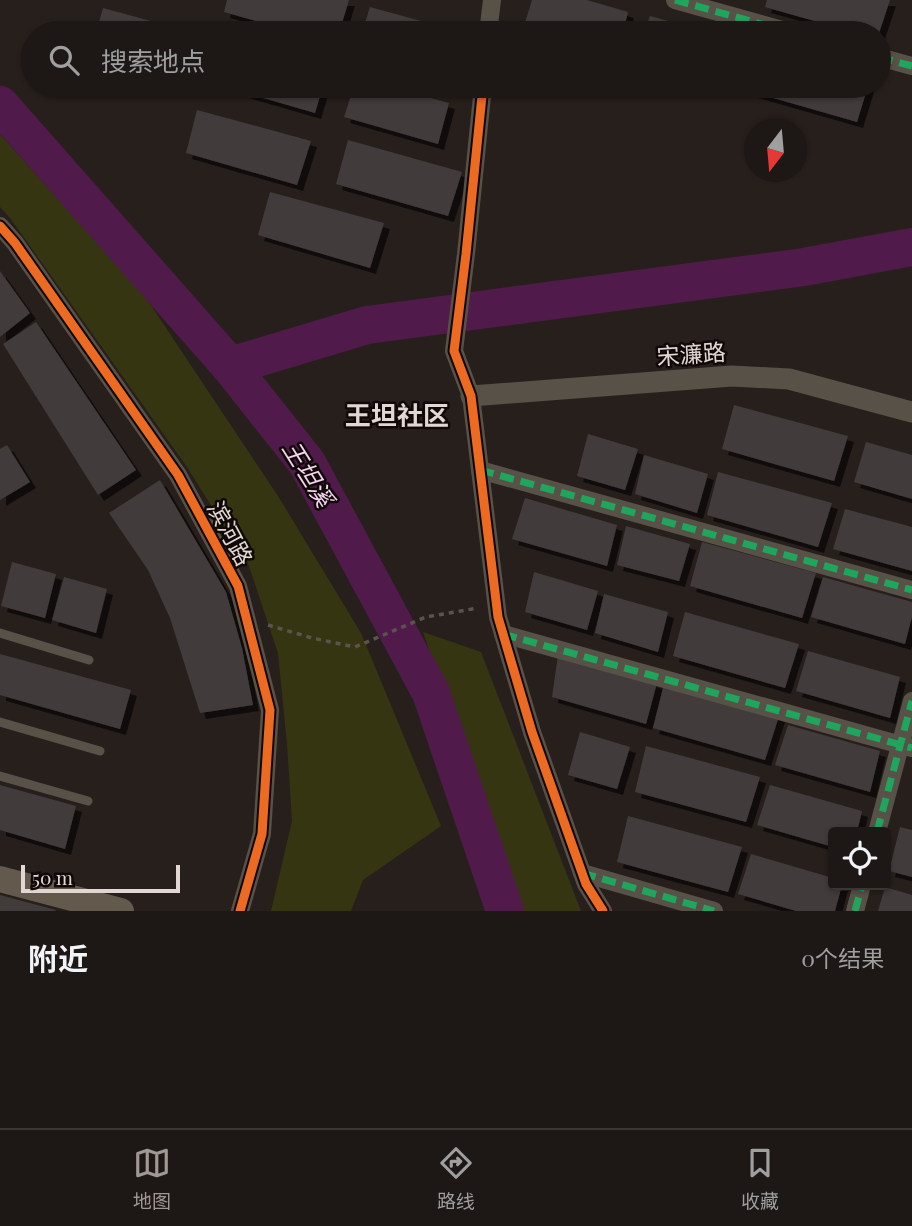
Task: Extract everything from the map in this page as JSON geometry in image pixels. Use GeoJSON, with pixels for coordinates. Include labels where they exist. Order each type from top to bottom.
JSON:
{"type":"FeatureCollection","features":[{"type":"Feature","properties":{"kind":"main road"},"geometry":{"type":"LineString","coordinates":[[0,879],[121,911]]}},
{"type":"Feature","properties":{"kind":"street"},"geometry":{"type":"LineString","coordinates":[[489,21],[492,0]]}},
{"type":"Feature","properties":{"kind":"street"},"geometry":{"type":"LineString","coordinates":[[675,0],[750,21]]}},
{"type":"Feature","properties":{"kind":"street"},"geometry":{"type":"LineString","coordinates":[[891,60],[912,66]]}},
{"type":"Feature","properties":{"kind":"street"},"geometry":{"type":"LineString","coordinates":[[482,98],[454,351],[471,396],[498,617],[532,732],[582,873],[603,911]]}},
{"type":"Feature","properties":{"kind":"street","name":"滨河路"},"geometry":{"type":"LineString","coordinates":[[0,226],[15,243],[178,475],[238,586],[270,710],[262,834],[240,911]]}},
{"type":"Feature","properties":{"kind":"street","name":"宋濂路"},"geometry":{"type":"LineString","coordinates":[[471,396],[732,376],[789,380],[912,412]]}},
{"type":"Feature","properties":{"kind":"street"},"geometry":{"type":"LineString","coordinates":[[480,470],[912,590]]}},
{"type":"Feature","properties":{"kind":"street"},"geometry":{"type":"LineString","coordinates":[[503,634],[906,747]]}},
{"type":"Feature","properties":{"kind":"street"},"geometry":{"type":"LineString","coordinates":[[879,827],[906,747],[912,701]]}},
{"type":"Feature","properties":{"kind":"street"},"geometry":{"type":"LineString","coordinates":[[582,873],[714,911]]}},
{"type":"Feature","properties":{"kind":"street"},"geometry":{"type":"LineString","coordinates":[[855,911],[861,890]]}},
{"type":"Feature","properties":{"kind":"lane"},"geometry":{"type":"LineString","coordinates":[[0,633],[89,660]]}},
{"type":"Feature","properties":{"kind":"lane"},"geometry":{"type":"LineString","coordinates":[[0,722],[100,751]]}},
{"type":"Feature","properties":{"kind":"lane"},"geometry":{"type":"LineString","coordinates":[[0,776],[88,802]]}},
{"type":"Feature","properties":{"kind":"path"},"geometry":{"type":"LineString","coordinates":[[246,618],[312,638],[355,647],[426,617],[496,604]]}},
{"type":"Feature","properties":{"kind":"shaded area"},"geometry":{"type":"Polygon","coordinates":[[[0,134],[144,295],[278,496],[361,633],[441,826],[363,880],[351,911],[271,911],[292,821],[278,653],[249,566],[187,467],[0,207],[0,134]]]}},
{"type":"Feature","properties":{"kind":"shaded area"},"geometry":{"type":"Polygon","coordinates":[[[423,632],[481,652],[581,911],[518,911],[423,632]]]}},
{"type":"Feature","properties":{"kind":"building"},"geometry":{"type":"Polygon","coordinates":[[[227,0],[349,0],[343,21],[256,21],[224,12],[227,0]]]}},
{"type":"Feature","properties":{"kind":"building"},"geometry":{"type":"Polygon","coordinates":[[[532,0],[587,0],[628,12],[626,21],[526,21],[532,0]]]}},
{"type":"Feature","properties":{"kind":"building"},"geometry":{"type":"Polygon","coordinates":[[[767,0],[890,0],[883,21],[815,21],[765,7],[767,0]]]}},
{"type":"Feature","properties":{"kind":"building"},"geometry":{"type":"Polygon","coordinates":[[[370,7],[421,21],[366,21],[370,7]]]}},
{"type":"Feature","properties":{"kind":"building"},"geometry":{"type":"Polygon","coordinates":[[[103,8],[151,21],[99,21],[103,8]]]}},
{"type":"Feature","properties":{"kind":"building"},"geometry":{"type":"Polygon","coordinates":[[[650,16],[668,21],[648,21],[650,16]]]}},
{"type":"Feature","properties":{"kind":"building"},"geometry":{"type":"Polygon","coordinates":[[[263,98],[319,98],[315,113],[263,98]]]}},
{"type":"Feature","properties":{"kind":"building"},"geometry":{"type":"Polygon","coordinates":[[[350,98],[431,98],[449,103],[438,144],[344,117],[350,98]]]}},
{"type":"Feature","properties":{"kind":"building"},"geometry":{"type":"Polygon","coordinates":[[[773,98],[864,98],[857,122],[773,98]]]}},
{"type":"Feature","properties":{"kind":"building"},"geometry":{"type":"Polygon","coordinates":[[[197,110],[311,141],[297,185],[186,153],[197,110]]]}},
{"type":"Feature","properties":{"kind":"building"},"geometry":{"type":"Polygon","coordinates":[[[348,140],[462,172],[448,216],[336,184],[348,140]]]}},
{"type":"Feature","properties":{"kind":"building"},"geometry":{"type":"Polygon","coordinates":[[[270,192],[384,223],[370,268],[258,235],[270,192]]]}},
{"type":"Feature","properties":{"kind":"building"},"geometry":{"type":"Polygon","coordinates":[[[0,271],[30,313],[0,337],[0,271]]]}},
{"type":"Feature","properties":{"kind":"building"},"geometry":{"type":"Polygon","coordinates":[[[36,322],[136,470],[98,495],[3,344],[36,322]]]}},
{"type":"Feature","properties":{"kind":"building"},"geometry":{"type":"Polygon","coordinates":[[[734,405],[848,436],[834,481],[722,449],[734,405]]]}},
{"type":"Feature","properties":{"kind":"building"},"geometry":{"type":"Polygon","coordinates":[[[588,434],[638,449],[625,490],[577,476],[588,434]]]}},
{"type":"Feature","properties":{"kind":"building"},"geometry":{"type":"Polygon","coordinates":[[[866,442],[912,455],[912,499],[854,482],[866,442]]]}},
{"type":"Feature","properties":{"kind":"building"},"geometry":{"type":"Polygon","coordinates":[[[7,445],[30,482],[0,500],[0,449],[7,445]]]}},
{"type":"Feature","properties":{"kind":"building"},"geometry":{"type":"Polygon","coordinates":[[[644,455],[708,474],[697,513],[635,494],[644,455]]]}},
{"type":"Feature","properties":{"kind":"building"},"geometry":{"type":"Polygon","coordinates":[[[718,472],[832,503],[818,547],[707,515],[718,472]]]}},
{"type":"Feature","properties":{"kind":"building"},"geometry":{"type":"Polygon","coordinates":[[[160,480],[226,592],[242,648],[253,705],[200,713],[170,618],[148,570],[109,513],[160,480]]]}},
{"type":"Feature","properties":{"kind":"building"},"geometry":{"type":"Polygon","coordinates":[[[525,498],[617,525],[607,566],[512,539],[525,498]]]}},
{"type":"Feature","properties":{"kind":"building"},"geometry":{"type":"Polygon","coordinates":[[[845,509],[912,527],[912,571],[833,549],[845,509]]]}},
{"type":"Feature","properties":{"kind":"building"},"geometry":{"type":"Polygon","coordinates":[[[626,526],[690,544],[679,581],[617,565],[626,526]]]}},
{"type":"Feature","properties":{"kind":"building"},"geometry":{"type":"Polygon","coordinates":[[[702,542],[816,573],[802,618],[690,586],[702,542]]]}},
{"type":"Feature","properties":{"kind":"building"},"geometry":{"type":"Polygon","coordinates":[[[12,562],[56,574],[45,618],[1,606],[12,562]]]}},
{"type":"Feature","properties":{"kind":"building"},"geometry":{"type":"Polygon","coordinates":[[[534,572],[598,591],[587,630],[525,612],[534,572]]]}},
{"type":"Feature","properties":{"kind":"building"},"geometry":{"type":"Polygon","coordinates":[[[64,577],[107,589],[96,633],[52,620],[64,577]]]}},
{"type":"Feature","properties":{"kind":"building"},"geometry":{"type":"Polygon","coordinates":[[[823,577],[912,602],[912,617],[905,644],[811,617],[823,577]]]}},
{"type":"Feature","properties":{"kind":"building"},"geometry":{"type":"Polygon","coordinates":[[[604,594],[668,612],[658,652],[595,633],[604,594]]]}},
{"type":"Feature","properties":{"kind":"building"},"geometry":{"type":"Polygon","coordinates":[[[685,612],[799,644],[785,688],[673,656],[685,612]]]}},
{"type":"Feature","properties":{"kind":"building"},"geometry":{"type":"Polygon","coordinates":[[[808,651],[900,677],[890,718],[796,691],[808,651]]]}},
{"type":"Feature","properties":{"kind":"building"},"geometry":{"type":"Polygon","coordinates":[[[0,654],[131,690],[120,729],[0,695],[0,654]]]}},
{"type":"Feature","properties":{"kind":"building"},"geometry":{"type":"Polygon","coordinates":[[[558,655],[657,683],[646,724],[552,697],[558,655]]]}},
{"type":"Feature","properties":{"kind":"building"},"geometry":{"type":"Polygon","coordinates":[[[664,684],[779,716],[765,760],[653,728],[664,684]]]}},
{"type":"Feature","properties":{"kind":"building"},"geometry":{"type":"Polygon","coordinates":[[[788,725],[880,751],[870,792],[775,765],[788,725]]]}},
{"type":"Feature","properties":{"kind":"building"},"geometry":{"type":"Polygon","coordinates":[[[580,732],[630,747],[617,789],[568,775],[580,732]]]}},
{"type":"Feature","properties":{"kind":"building"},"geometry":{"type":"Polygon","coordinates":[[[646,746],[760,777],[746,822],[635,792],[646,746]]]}},
{"type":"Feature","properties":{"kind":"building"},"geometry":{"type":"Polygon","coordinates":[[[0,785],[76,806],[65,849],[0,830],[0,785]]]}},
{"type":"Feature","properties":{"kind":"building"},"geometry":{"type":"Polygon","coordinates":[[[770,785],[862,811],[858,827],[828,827],[828,846],[757,825],[770,785]]]}},
{"type":"Feature","properties":{"kind":"building"},"geometry":{"type":"Polygon","coordinates":[[[628,816],[742,847],[728,892],[617,862],[628,816]]]}},
{"type":"Feature","properties":{"kind":"building"},"geometry":{"type":"Polygon","coordinates":[[[900,827],[912,830],[912,877],[891,872],[900,827]]]}},
{"type":"Feature","properties":{"kind":"building"},"geometry":{"type":"Polygon","coordinates":[[[751,854],[828,877],[828,890],[841,890],[835,911],[796,911],[738,894],[751,854]]]}},
{"type":"Feature","properties":{"kind":"building"},"geometry":{"type":"Polygon","coordinates":[[[891,889],[912,895],[912,911],[878,911],[884,890],[891,889]]]}},
{"type":"Feature","properties":{"kind":"building"},"geometry":{"type":"Polygon","coordinates":[[[0,895],[56,910],[0,911],[0,895]]]}},
{"type":"Feature","properties":{"kind":"waterway","name":"王坦溪"},"geometry":{"type":"LineString","coordinates":[[0,105],[230,366],[307,463],[431,693],[505,911]]}},
{"type":"Feature","properties":{"kind":"waterway"},"geometry":{"type":"LineString","coordinates":[[230,366],[367,325],[804,267],[912,247]]}},
{"type":"Feature","properties":{"kind":"marked path"},"geometry":{"type":"LineString","coordinates":[[675,0],[750,21]]}},
{"type":"Feature","properties":{"kind":"marked path"},"geometry":{"type":"LineString","coordinates":[[891,60],[912,66]]}},
{"type":"Feature","properties":{"kind":"marked path"},"geometry":{"type":"LineString","coordinates":[[480,470],[912,590]]}},
{"type":"Feature","properties":{"kind":"marked path"},"geometry":{"type":"LineString","coordinates":[[503,634],[912,748]]}},
{"type":"Feature","properties":{"kind":"marked path"},"geometry":{"type":"LineString","coordinates":[[878,827],[912,701]]}},
{"type":"Feature","properties":{"kind":"marked path"},"geometry":{"type":"LineString","coordinates":[[582,873],[714,911]]}},
{"type":"Feature","properties":{"kind":"marked path"},"geometry":{"type":"LineString","coordinates":[[855,911],[861,890]]}},
{"type":"Feature","properties":{"kind":"cycle path"},"geometry":{"type":"LineString","coordinates":[[482,98],[454,351],[471,396],[498,617],[532,732],[586,884],[603,911]]}},
{"type":"Feature","properties":{"kind":"cycle path"},"geometry":{"type":"LineString","coordinates":[[0,226],[15,243],[178,475],[238,586],[270,710],[262,834],[240,911]]}},
{"type":"Feature","properties":{"kind":"district","name":"王坦社区"},"geometry":{"type":"Point","coordinates":[397,414]}}]}
